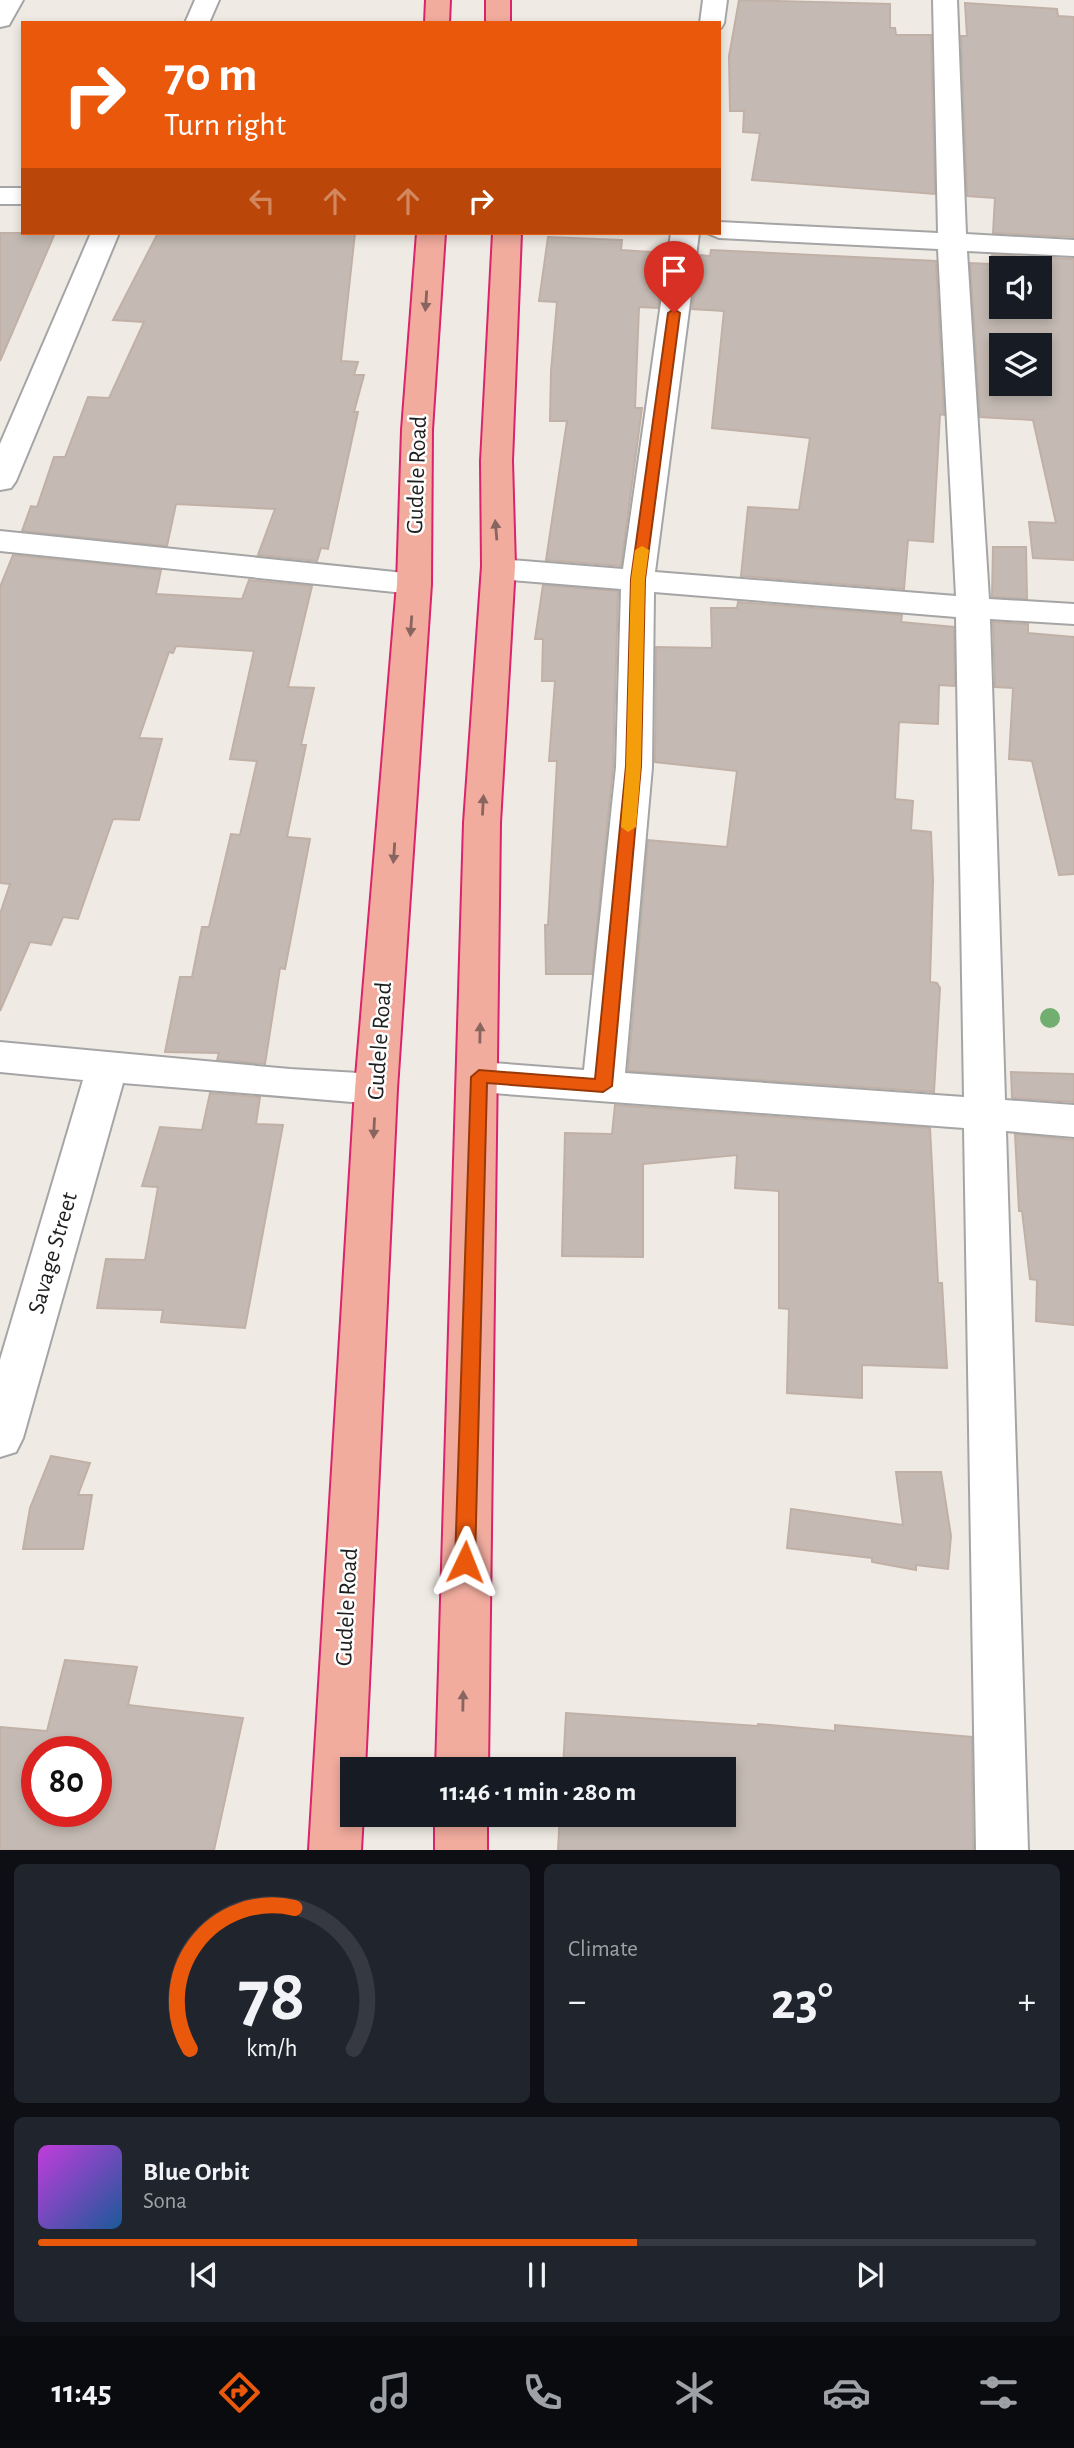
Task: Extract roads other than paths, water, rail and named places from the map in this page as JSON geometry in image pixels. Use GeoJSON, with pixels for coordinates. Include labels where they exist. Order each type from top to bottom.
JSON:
{"type":"FeatureCollection","features":[{"type":"Feature","properties":{"kind":"highway"},"geometry":{"type":"LineString","coordinates":[[437,21],[438,0]]}},
{"type":"Feature","properties":{"kind":"highway"},"geometry":{"type":"LineString","coordinates":[[498,0],[498,21]]}},
{"type":"Feature","properties":{"kind":"highway","name":"Gudele Road"},"geometry":{"type":"LineString","coordinates":[[335,1850],[376,1089],[414,584],[417,430],[430,235]]}},
{"type":"Feature","properties":{"kind":"highway"},"geometry":{"type":"LineString","coordinates":[[462,1757],[479,1077],[482,823],[496,590],[500,569],[495,519],[500,339],[507,235]]}},
{"type":"Feature","properties":{"kind":"highway"},"geometry":{"type":"LineString","coordinates":[[461,1827],[461,1850]]}},
{"type":"Feature","properties":{"kind":"street"},"geometry":{"type":"LineString","coordinates":[[0,20],[11,0]]}},
{"type":"Feature","properties":{"kind":"street"},"geometry":{"type":"LineString","coordinates":[[198,21],[207,0]]}},
{"type":"Feature","properties":{"kind":"street"},"geometry":{"type":"LineString","coordinates":[[712,21],[715,0]]}},
{"type":"Feature","properties":{"kind":"street"},"geometry":{"type":"LineString","coordinates":[[944,0],[952,241],[973,608],[1002,1850]]}},
{"type":"Feature","properties":{"kind":"street"},"geometry":{"type":"LineString","coordinates":[[0,196],[21,196]]}},
{"type":"Feature","properties":{"kind":"street"},"geometry":{"type":"LineString","coordinates":[[721,230],[1074,248]]}},
{"type":"Feature","properties":{"kind":"street"},"geometry":{"type":"LineString","coordinates":[[0,481],[104,235]]}},
{"type":"Feature","properties":{"kind":"street"},"geometry":{"type":"LineString","coordinates":[[603,1086],[634,766],[638,579],[685,235]]}},
{"type":"Feature","properties":{"kind":"street"},"geometry":{"type":"LineString","coordinates":[[0,541],[414,584]]}},
{"type":"Feature","properties":{"kind":"street"},"geometry":{"type":"LineString","coordinates":[[500,569],[1074,614]]}},
{"type":"Feature","properties":{"kind":"street"},"geometry":{"type":"LineString","coordinates":[[0,1058],[376,1089]]}},
{"type":"Feature","properties":{"kind":"street","name":"Savage Street"},"geometry":{"type":"LineString","coordinates":[[0,1438],[107,1068]]}},
{"type":"Feature","properties":{"kind":"street"},"geometry":{"type":"LineString","coordinates":[[479,1077],[1074,1121]]}}]}
